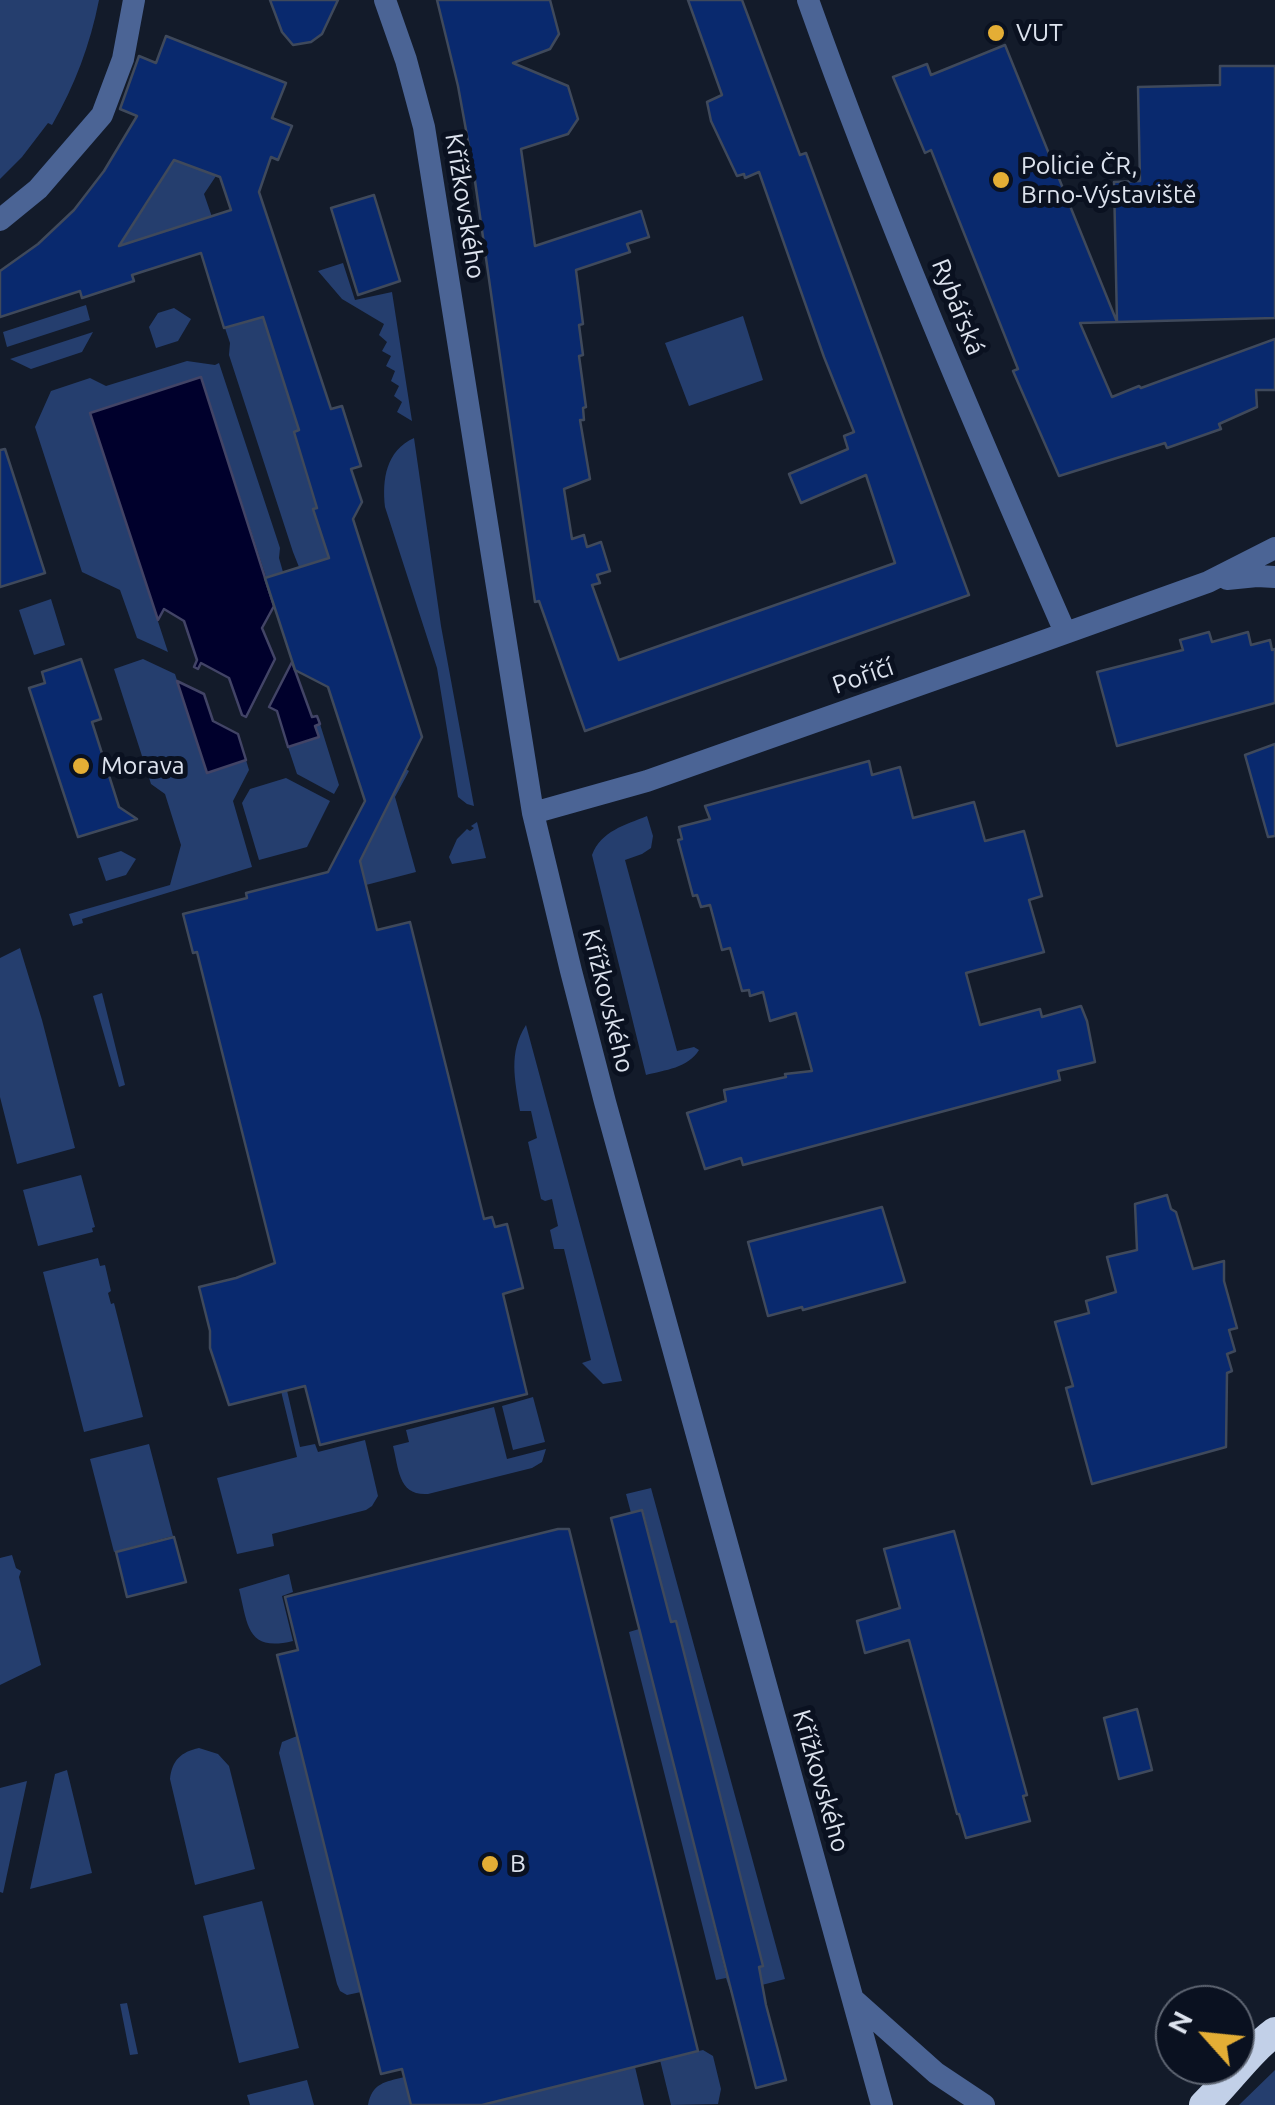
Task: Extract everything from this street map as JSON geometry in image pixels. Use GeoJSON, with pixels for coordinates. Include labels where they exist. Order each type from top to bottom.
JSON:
{"type":"FeatureCollection","features":[{"type":"Feature","properties":{"kind":"highway"},"geometry":{"type":"LineString","coordinates":[[1204,2105],[1253,2050],[1275,2032]]}},
{"type":"Feature","properties":{"kind":"street"},"geometry":{"type":"LineString","coordinates":[[0,220],[38,189],[102,115],[123,59],[134,0]]}},
{"type":"Feature","properties":{"kind":"street","name":"Křížkovského"},"geometry":{"type":"LineString","coordinates":[[385,0],[424,127],[533,813],[605,1102],[882,2105]]}},
{"type":"Feature","properties":{"kind":"street","name":"Rybářská"},"geometry":{"type":"LineString","coordinates":[[808,0],[852,123],[1065,632]]}},
{"type":"Feature","properties":{"kind":"street","name":"Poříčí"},"geometry":{"type":"LineString","coordinates":[[533,813],[647,781],[1208,582],[1275,548]]}},
{"type":"Feature","properties":{"kind":"street","name":"Poříčí"},"geometry":{"type":"LineString","coordinates":[[1208,582],[1275,576]]}},
{"type":"Feature","properties":{"kind":"street"},"geometry":{"type":"LineString","coordinates":[[853,1999],[936,2073],[984,2105]]}},
{"type":"Feature","properties":{"kind":"shaded area"},"geometry":{"type":"Polygon","coordinates":[[[0,0],[99,0],[81,64],[52,125],[48,123],[0,179],[0,0]]]}},
{"type":"Feature","properties":{"kind":"shaded area"},"geometry":{"type":"Polygon","coordinates":[[[174,160],[216,176],[204,194],[212,217],[124,252],[120,240],[174,160]]]}},
{"type":"Feature","properties":{"kind":"shaded area"},"geometry":{"type":"Polygon","coordinates":[[[343,263],[355,300],[392,292],[412,421],[397,412],[402,402],[394,396],[399,386],[391,381],[395,371],[386,366],[391,356],[382,351],[387,342],[379,335],[384,324],[342,299],[318,271],[343,263]]]}},
{"type":"Feature","properties":{"kind":"shaded area"},"geometry":{"type":"Polygon","coordinates":[[[86,305],[90,320],[7,347],[3,332],[86,305]]]}},
{"type":"Feature","properties":{"kind":"shaded area"},"geometry":{"type":"Polygon","coordinates":[[[174,308],[191,319],[178,341],[156,348],[149,327],[158,313],[174,308]]]}},
{"type":"Feature","properties":{"kind":"shaded area"},"geometry":{"type":"Polygon","coordinates":[[[263,316],[299,430],[294,433],[309,483],[343,500],[314,509],[333,571],[314,578],[309,564],[299,567],[293,552],[229,355],[225,328],[263,316]]]}},
{"type":"Feature","properties":{"kind":"shaded area"},"geometry":{"type":"Polygon","coordinates":[[[743,316],[763,380],[689,406],[665,343],[743,316]]]}},
{"type":"Feature","properties":{"kind":"shaded area"},"geometry":{"type":"Polygon","coordinates":[[[93,332],[82,352],[31,369],[10,359],[93,332]]]}},
{"type":"Feature","properties":{"kind":"shaded area"},"geometry":{"type":"Polygon","coordinates":[[[187,361],[219,363],[280,548],[283,572],[266,577],[201,377],[90,414],[168,652],[137,638],[120,590],[82,572],[35,427],[51,391],[90,378],[106,386],[187,361]]]}},
{"type":"Feature","properties":{"kind":"shaded area"},"geometry":{"type":"Polygon","coordinates":[[[201,377],[274,606],[262,628],[275,659],[246,717],[229,678],[201,663],[198,669],[194,667],[197,660],[184,621],[164,609],[158,620],[90,413],[201,377]]]}},
{"type":"Feature","properties":{"kind":"shaded area"},"geometry":{"type":"Polygon","coordinates":[[[414,438],[441,626],[474,806],[458,797],[437,668],[385,507],[388,467],[397,450],[414,438]]]}},
{"type":"Feature","properties":{"kind":"shaded area"},"geometry":{"type":"Polygon","coordinates":[[[51,599],[65,645],[34,655],[19,610],[51,599]]]}},
{"type":"Feature","properties":{"kind":"shaded area"},"geometry":{"type":"Polygon","coordinates":[[[143,659],[175,674],[207,772],[246,760],[249,770],[233,801],[252,867],[82,919],[83,923],[73,926],[69,914],[170,885],[181,845],[165,794],[151,784],[114,669],[143,659]]]}},
{"type":"Feature","properties":{"kind":"shaded area"},"geometry":{"type":"Polygon","coordinates":[[[292,662],[312,717],[317,716],[320,724],[315,726],[319,737],[288,747],[277,711],[269,707],[292,662]]]}},
{"type":"Feature","properties":{"kind":"shaded area"},"geometry":{"type":"Polygon","coordinates":[[[177,681],[204,694],[213,721],[238,734],[246,760],[207,773],[177,681]]]}},
{"type":"Feature","properties":{"kind":"shaded area"},"geometry":{"type":"Polygon","coordinates":[[[320,724],[339,785],[334,794],[297,774],[288,747],[318,738],[315,726],[320,724]]]}},
{"type":"Feature","properties":{"kind":"shaded area"},"geometry":{"type":"Polygon","coordinates":[[[406,769],[409,771],[395,797],[416,872],[366,885],[360,861],[406,769]]]}},
{"type":"Feature","properties":{"kind":"shaded area"},"geometry":{"type":"Polygon","coordinates":[[[286,778],[330,801],[307,847],[259,860],[242,803],[250,789],[286,778]]]}},
{"type":"Feature","properties":{"kind":"shaded area"},"geometry":{"type":"Polygon","coordinates":[[[647,816],[653,836],[651,848],[625,860],[677,1051],[694,1047],[699,1050],[682,1065],[646,1075],[592,855],[608,834],[647,816]]]}},
{"type":"Feature","properties":{"kind":"shaded area"},"geometry":{"type":"Polygon","coordinates":[[[477,822],[486,858],[452,864],[449,857],[457,839],[477,822]]]}},
{"type":"Feature","properties":{"kind":"shaded area"},"geometry":{"type":"Polygon","coordinates":[[[121,851],[136,859],[126,875],[106,881],[98,858],[121,851]]]}},
{"type":"Feature","properties":{"kind":"shaded area"},"geometry":{"type":"Polygon","coordinates":[[[20,948],[75,1148],[17,1164],[0,1097],[0,958],[20,948]]]}},
{"type":"Feature","properties":{"kind":"shaded area"},"geometry":{"type":"Polygon","coordinates":[[[102,993],[125,1085],[119,1087],[93,996],[102,993]]]}},
{"type":"Feature","properties":{"kind":"shaded area"},"geometry":{"type":"Polygon","coordinates":[[[526,1025],[622,1381],[603,1384],[582,1363],[591,1360],[564,1249],[554,1249],[550,1230],[558,1226],[552,1199],[541,1199],[528,1142],[537,1138],[531,1111],[520,1111],[518,1100],[515,1056],[526,1025]]]}},
{"type":"Feature","properties":{"kind":"shaded area"},"geometry":{"type":"Polygon","coordinates":[[[81,1175],[93,1232],[38,1246],[23,1190],[81,1175]]]}},
{"type":"Feature","properties":{"kind":"shaded area"},"geometry":{"type":"Polygon","coordinates":[[[98,1258],[100,1266],[105,1265],[111,1291],[108,1293],[111,1304],[114,1303],[143,1417],[84,1432],[43,1272],[98,1258]]]}},
{"type":"Feature","properties":{"kind":"shaded area"},"geometry":{"type":"Polygon","coordinates":[[[273,1358],[280,1360],[300,1447],[315,1444],[318,1452],[365,1440],[378,1496],[366,1510],[272,1534],[274,1546],[237,1554],[217,1478],[297,1457],[273,1358]]]}},
{"type":"Feature","properties":{"kind":"shaded area"},"geometry":{"type":"Polygon","coordinates":[[[533,1397],[545,1442],[513,1450],[502,1406],[533,1397]]]}},
{"type":"Feature","properties":{"kind":"shaded area"},"geometry":{"type":"Polygon","coordinates":[[[494,1407],[507,1459],[546,1449],[542,1462],[532,1468],[428,1494],[405,1486],[393,1446],[409,1442],[406,1430],[494,1407]]]}},
{"type":"Feature","properties":{"kind":"shaded area"},"geometry":{"type":"Polygon","coordinates":[[[149,1444],[173,1536],[114,1552],[90,1459],[149,1444]]]}},
{"type":"Feature","properties":{"kind":"shaded area"},"geometry":{"type":"Polygon","coordinates":[[[651,1488],[785,1979],[731,1993],[726,1978],[716,1980],[629,1632],[639,1629],[696,1853],[676,1621],[644,1629],[664,1594],[643,1511],[631,1513],[626,1494],[651,1488]],[[703,1881],[726,1974],[763,1966],[703,1881]]]}},
{"type":"Feature","properties":{"kind":"shaded area"},"geometry":{"type":"Polygon","coordinates":[[[12,1555],[21,1571],[19,1577],[41,1665],[0,1685],[0,1558],[12,1555]]]}},
{"type":"Feature","properties":{"kind":"shaded area"},"geometry":{"type":"Polygon","coordinates":[[[289,1574],[293,1592],[282,1596],[293,1641],[266,1643],[248,1625],[239,1589],[289,1574]]]}},
{"type":"Feature","properties":{"kind":"shaded area"},"geometry":{"type":"Polygon","coordinates":[[[297,1736],[361,1992],[347,1995],[337,1984],[279,1753],[282,1742],[297,1736]]]}},
{"type":"Feature","properties":{"kind":"shaded area"},"geometry":{"type":"Polygon","coordinates":[[[199,1748],[218,1754],[229,1766],[255,1869],[195,1885],[170,1779],[178,1758],[199,1748]]]}},
{"type":"Feature","properties":{"kind":"shaded area"},"geometry":{"type":"Polygon","coordinates":[[[67,1770],[92,1873],[30,1889],[55,1774],[67,1770]]]}},
{"type":"Feature","properties":{"kind":"shaded area"},"geometry":{"type":"Polygon","coordinates":[[[27,1781],[3,1893],[0,1788],[27,1781]]]}},
{"type":"Feature","properties":{"kind":"shaded area"},"geometry":{"type":"Polygon","coordinates":[[[262,1901],[299,2048],[239,2063],[203,1916],[262,1901]]]}},
{"type":"Feature","properties":{"kind":"shaded area"},"geometry":{"type":"Polygon","coordinates":[[[127,2003],[138,2054],[130,2055],[120,2004],[127,2003]]]}},
{"type":"Feature","properties":{"kind":"shaded area"},"geometry":{"type":"Polygon","coordinates":[[[703,2050],[713,2056],[721,2089],[718,2104],[671,2105],[660,2060],[703,2050]]]}},
{"type":"Feature","properties":{"kind":"shaded area"},"geometry":{"type":"Polygon","coordinates":[[[635,2067],[644,2105],[482,2105],[635,2067]]]}},
{"type":"Feature","properties":{"kind":"shaded area"},"geometry":{"type":"Polygon","coordinates":[[[1275,2070],[1275,2105],[1239,2105],[1275,2070]]]}},
{"type":"Feature","properties":{"kind":"shaded area"},"geometry":{"type":"Polygon","coordinates":[[[404,2077],[411,2105],[368,2105],[376,2088],[404,2077]]]}},
{"type":"Feature","properties":{"kind":"shaded area"},"geometry":{"type":"Polygon","coordinates":[[[307,2080],[314,2105],[250,2105],[247,2095],[307,2080]]]}},
{"type":"Feature","properties":{"kind":"building"},"geometry":{"type":"Polygon","coordinates":[[[270,0],[338,0],[322,34],[311,42],[293,45],[282,32],[270,0]]]}},
{"type":"Feature","properties":{"kind":"building"},"geometry":{"type":"Polygon","coordinates":[[[437,0],[550,0],[559,34],[550,49],[513,63],[568,86],[578,119],[568,134],[521,149],[535,246],[641,211],[649,237],[627,244],[630,252],[576,270],[583,324],[579,325],[583,355],[579,356],[586,407],[584,420],[580,420],[590,479],[564,489],[572,539],[584,535],[587,547],[601,542],[610,571],[597,575],[600,583],[592,585],[619,660],[895,563],[866,475],[801,503],[789,474],[848,449],[844,436],[854,432],[759,172],[745,178],[744,174],[737,176],[711,121],[707,102],[722,95],[688,0],[742,0],[800,155],[806,153],[969,595],[585,731],[539,601],[535,602],[474,174],[437,0]]]}},
{"type":"Feature","properties":{"kind":"building"},"geometry":{"type":"Polygon","coordinates":[[[166,36],[286,83],[272,118],[292,126],[278,160],[271,157],[259,192],[331,409],[342,406],[361,466],[351,469],[362,502],[353,519],[422,737],[360,861],[377,930],[410,922],[484,1219],[492,1217],[495,1227],[507,1224],[523,1288],[503,1294],[527,1394],[320,1445],[305,1386],[229,1405],[210,1348],[210,1331],[199,1287],[275,1263],[197,952],[193,953],[183,914],[328,872],[365,801],[328,687],[295,670],[265,578],[329,558],[294,432],[299,430],[263,317],[224,328],[201,253],[132,275],[134,281],[82,298],[80,291],[0,317],[0,271],[38,244],[74,210],[104,171],[137,116],[120,109],[139,56],[156,63],[166,36]],[[174,160],[119,246],[231,210],[220,177],[174,160]]]}},
{"type":"Feature","properties":{"kind":"building"},"geometry":{"type":"Polygon","coordinates":[[[1005,45],[1117,322],[1080,323],[1112,397],[1275,339],[1275,390],[1256,390],[1257,407],[1219,424],[1221,429],[1167,448],[1165,443],[1059,476],[1013,371],[1018,369],[931,150],[925,153],[893,77],[927,64],[931,75],[1005,45]]]}},
{"type":"Feature","properties":{"kind":"building"},"geometry":{"type":"Polygon","coordinates":[[[1220,66],[1275,66],[1275,318],[1117,322],[1114,182],[1140,181],[1138,87],[1220,85],[1220,66]]]}},
{"type":"Feature","properties":{"kind":"building"},"geometry":{"type":"Polygon","coordinates":[[[374,195],[400,281],[358,295],[331,208],[374,195]]]}},
{"type":"Feature","properties":{"kind":"building"},"geometry":{"type":"Polygon","coordinates":[[[5,449],[45,573],[0,587],[0,450],[5,449]]]}},
{"type":"Feature","properties":{"kind":"building"},"geometry":{"type":"Polygon","coordinates":[[[1209,632],[1212,642],[1248,632],[1251,645],[1270,640],[1272,650],[1275,649],[1275,703],[1117,746],[1097,672],[1183,650],[1180,640],[1209,632]]]}},
{"type":"Feature","properties":{"kind":"building","name":"Morava"},"geometry":{"type":"Polygon","coordinates":[[[81,659],[101,719],[92,722],[119,807],[137,819],[78,837],[29,688],[45,683],[42,672],[81,659]]]}},
{"type":"Feature","properties":{"kind":"building"},"geometry":{"type":"Polygon","coordinates":[[[1275,744],[1275,836],[1268,837],[1245,755],[1275,744]]]}},
{"type":"Feature","properties":{"kind":"building"},"geometry":{"type":"Polygon","coordinates":[[[869,761],[872,775],[900,767],[913,818],[974,802],[985,841],[1024,831],[1042,896],[1029,900],[1044,952],[966,973],[980,1025],[1040,1009],[1042,1017],[1081,1006],[1095,1062],[1058,1071],[1060,1080],[743,1165],[741,1158],[705,1169],[687,1113],[726,1101],[724,1090],[812,1071],[796,1013],[770,1021],[763,992],[750,996],[749,990],[742,991],[730,948],[722,950],[710,905],[701,907],[697,895],[693,896],[678,840],[682,839],[679,827],[710,819],[705,806],[869,761]]]}},
{"type":"Feature","properties":{"kind":"building"},"geometry":{"type":"Polygon","coordinates":[[[1167,1195],[1193,1269],[1224,1261],[1224,1281],[1237,1328],[1229,1330],[1235,1351],[1227,1354],[1232,1371],[1227,1373],[1226,1447],[1092,1484],[1066,1388],[1073,1386],[1055,1322],[1089,1313],[1086,1301],[1116,1292],[1107,1257],[1137,1250],[1135,1204],[1167,1195]]]}},
{"type":"Feature","properties":{"kind":"building"},"geometry":{"type":"Polygon","coordinates":[[[882,1207],[905,1282],[768,1316],[748,1242],[882,1207]]]}},
{"type":"Feature","properties":{"kind":"building"},"geometry":{"type":"Polygon","coordinates":[[[642,1510],[671,1622],[676,1621],[763,1966],[759,1967],[766,2005],[786,2080],[756,2088],[611,1518],[642,1510]]]}},
{"type":"Feature","properties":{"kind":"building","name":"B"},"geometry":{"type":"Polygon","coordinates":[[[569,1529],[698,2051],[482,2105],[411,2105],[402,2069],[381,2074],[277,1655],[298,1650],[285,1597],[569,1529]]]}},
{"type":"Feature","properties":{"kind":"building"},"geometry":{"type":"Polygon","coordinates":[[[954,1531],[1027,1795],[1023,1796],[1030,1821],[966,1838],[909,1640],[865,1653],[857,1621],[900,1608],[884,1549],[954,1531]]]}},
{"type":"Feature","properties":{"kind":"building"},"geometry":{"type":"Polygon","coordinates":[[[174,1537],[186,1582],[127,1597],[116,1552],[174,1537]]]}},
{"type":"Feature","properties":{"kind":"building"},"geometry":{"type":"Polygon","coordinates":[[[1137,1709],[1152,1770],[1119,1779],[1104,1718],[1137,1709]]]}},
{"type":"Feature","properties":{"kind":"place","name":"VUT"},"geometry":{"type":"Point","coordinates":[996,33]}},
{"type":"Feature","properties":{"kind":"place","name":"Policie ČR, Brno-Výstaviště"},"geometry":{"type":"Point","coordinates":[1001,180]}},
{"type":"Feature","properties":{"kind":"place","name":"Morava"},"geometry":{"type":"Point","coordinates":[81,766]}},
{"type":"Feature","properties":{"kind":"place","name":"B"},"geometry":{"type":"Point","coordinates":[490,1864]}}]}
